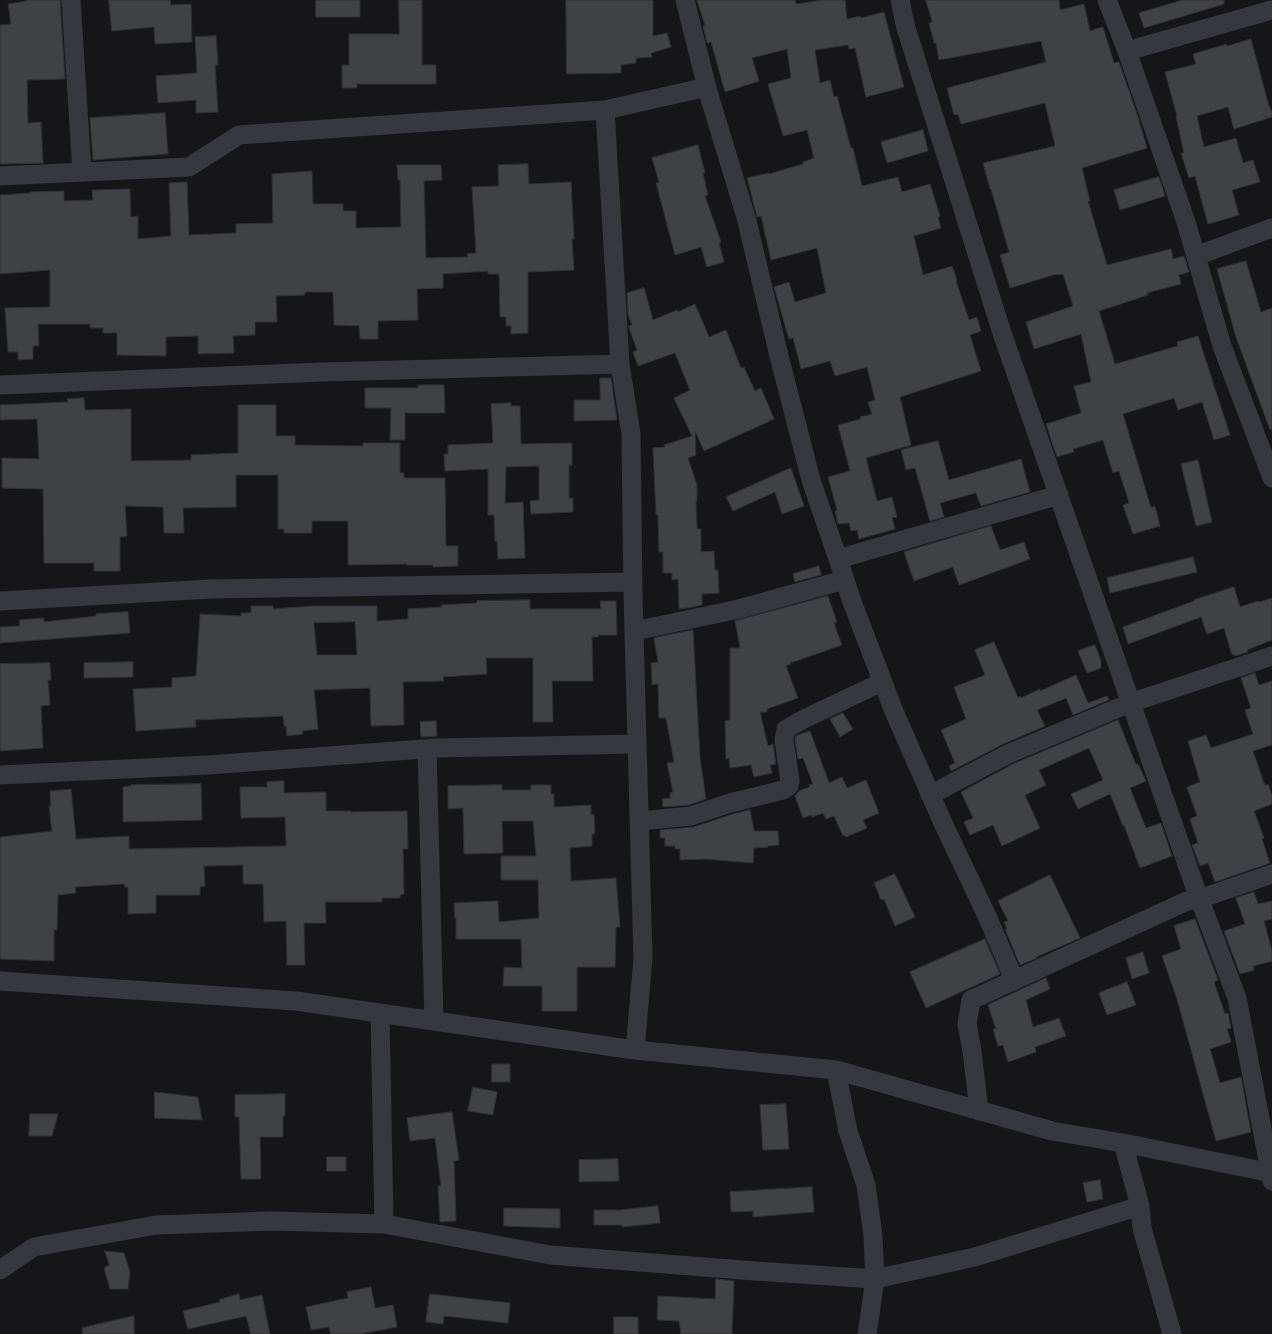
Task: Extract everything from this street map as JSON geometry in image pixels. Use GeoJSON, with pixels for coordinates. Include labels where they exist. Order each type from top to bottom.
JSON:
{"type":"FeatureCollection","features":[{"type":"Feature","properties":{"kind":"street"},"geometry":{"type":"LineString","coordinates":[[71,0],[82,172]]}},
{"type":"Feature","properties":{"kind":"street"},"geometry":{"type":"LineString","coordinates":[[685,0],[707,87],[746,217],[781,365],[811,480],[844,580],[882,682],[930,795],[987,916],[1014,979]]}},
{"type":"Feature","properties":{"kind":"street"},"geometry":{"type":"LineString","coordinates":[[0,981],[296,1001],[636,1050],[836,1070],[1052,1131],[1122,1143],[1271,1176],[1237,998],[1199,899],[1130,704],[1002,333],[909,37],[900,0]]}},
{"type":"Feature","properties":{"kind":"street"},"geometry":{"type":"LineString","coordinates":[[1107,0],[1127,50],[1186,222],[1222,346],[1266,444],[1272,478]]}},
{"type":"Feature","properties":{"kind":"street"},"geometry":{"type":"LineString","coordinates":[[1127,50],[1272,10]]}},
{"type":"Feature","properties":{"kind":"street"},"geometry":{"type":"LineString","coordinates":[[0,176],[189,167],[239,134],[605,110],[707,87]]}},
{"type":"Feature","properties":{"kind":"street"},"geometry":{"type":"LineString","coordinates":[[605,110],[620,364],[631,434],[643,958],[636,1050]]}},
{"type":"Feature","properties":{"kind":"street"},"geometry":{"type":"LineString","coordinates":[[1196,256],[1272,228]]}},
{"type":"Feature","properties":{"kind":"street"},"geometry":{"type":"LineString","coordinates":[[0,385],[323,372],[620,364]]}},
{"type":"Feature","properties":{"kind":"street"},"geometry":{"type":"LineString","coordinates":[[838,559],[1059,495]]}},
{"type":"Feature","properties":{"kind":"street"},"geometry":{"type":"LineString","coordinates":[[634,630],[739,609],[844,580]]}},
{"type":"Feature","properties":{"kind":"street"},"geometry":{"type":"LineString","coordinates":[[0,601],[211,589],[633,582]]}},
{"type":"Feature","properties":{"kind":"street"},"geometry":{"type":"LineString","coordinates":[[930,795],[1008,754],[1130,704],[1272,656]]}},
{"type":"Feature","properties":{"kind":"street"},"geometry":{"type":"LineString","coordinates":[[639,821],[691,816],[730,803],[783,790],[789,786],[790,781],[784,740],[786,730],[791,725],[882,682]]}},
{"type":"Feature","properties":{"kind":"street"},"geometry":{"type":"LineString","coordinates":[[0,775],[208,765],[427,749],[637,744]]}},
{"type":"Feature","properties":{"kind":"street"},"geometry":{"type":"LineString","coordinates":[[427,749],[434,1021]]}},
{"type":"Feature","properties":{"kind":"street"},"geometry":{"type":"LineString","coordinates":[[979,1111],[967,1024],[971,1000],[1187,901],[1199,899],[1272,874]]}},
{"type":"Feature","properties":{"kind":"street"},"geometry":{"type":"LineString","coordinates":[[380,1013],[384,1224]]}},
{"type":"Feature","properties":{"kind":"street"},"geometry":{"type":"LineString","coordinates":[[836,1070],[848,1131],[866,1185],[873,1236],[875,1279],[867,1334]]}},
{"type":"Feature","properties":{"kind":"street"},"geometry":{"type":"LineString","coordinates":[[1122,1143],[1140,1206],[1142,1228],[1172,1334]]}},
{"type":"Feature","properties":{"kind":"street"},"geometry":{"type":"LineString","coordinates":[[0,1270],[34,1247],[156,1225],[270,1220],[384,1224],[550,1255],[875,1279],[975,1257],[1140,1206]]}},
{"type":"Feature","properties":{"kind":"street"},"geometry":{"type":"LineString","coordinates":[[1160,1334],[1166,1314]]}},
{"type":"Feature","properties":{"kind":"building"},"geometry":{"type":"Polygon","coordinates":[[[26,0],[60,0],[65,79],[27,80],[28,123],[41,122],[43,163],[0,164],[0,25],[11,24],[8,4],[26,0]]]}},
{"type":"Feature","properties":{"kind":"building"},"geometry":{"type":"Polygon","coordinates":[[[109,0],[170,0],[171,5],[191,4],[192,42],[155,44],[154,27],[112,31],[109,0]]]}},
{"type":"Feature","properties":{"kind":"building"},"geometry":{"type":"Polygon","coordinates":[[[316,0],[360,0],[360,17],[316,17],[316,0]]]}},
{"type":"Feature","properties":{"kind":"building"},"geometry":{"type":"Polygon","coordinates":[[[399,0],[422,0],[422,65],[436,65],[436,84],[357,84],[357,88],[342,88],[342,65],[349,65],[349,34],[399,34],[399,0]]]}},
{"type":"Feature","properties":{"kind":"building"},"geometry":{"type":"Polygon","coordinates":[[[566,0],[653,0],[653,36],[667,33],[671,47],[651,53],[652,57],[636,58],[636,63],[621,65],[621,73],[567,74],[566,0]]]}},
{"type":"Feature","properties":{"kind":"building"},"geometry":{"type":"Polygon","coordinates":[[[697,0],[795,0],[796,4],[823,0],[845,0],[847,19],[860,16],[861,18],[884,12],[904,87],[866,97],[855,48],[849,49],[848,45],[815,50],[820,83],[830,80],[834,97],[837,96],[862,186],[898,177],[902,192],[930,184],[940,216],[938,217],[941,228],[914,236],[923,275],[952,266],[969,320],[977,317],[981,331],[970,335],[981,371],[900,397],[911,445],[866,458],[877,501],[892,497],[897,517],[892,518],[895,529],[859,539],[857,530],[851,531],[849,523],[838,524],[835,511],[837,510],[828,477],[850,471],[838,425],[872,414],[868,402],[875,400],[867,367],[835,376],[830,361],[801,369],[793,338],[789,339],[774,287],[789,282],[795,302],[826,293],[817,248],[771,260],[761,216],[757,217],[747,178],[803,164],[803,162],[814,158],[807,130],[783,136],[768,84],[791,78],[787,49],[752,58],[759,81],[725,92],[711,42],[707,43],[703,26],[705,26],[697,0]]]}},
{"type":"Feature","properties":{"kind":"building"},"geometry":{"type":"Polygon","coordinates":[[[926,0],[1059,0],[1060,10],[1084,4],[1090,31],[1103,27],[1114,63],[1119,62],[1147,148],[1082,168],[1090,201],[1088,201],[1107,265],[1171,249],[1173,259],[1184,256],[1189,272],[1179,275],[1181,284],[1147,293],[1148,295],[1099,311],[1115,364],[1178,346],[1177,342],[1198,336],[1230,435],[1214,440],[1202,402],[1178,410],[1174,398],[1123,414],[1151,508],[1155,506],[1160,526],[1133,534],[1123,505],[1129,503],[1119,471],[1113,473],[1103,440],[1073,449],[1074,452],[1057,457],[1046,424],[1081,413],[1074,386],[1091,382],[1081,334],[1034,349],[1026,322],[1073,306],[1063,274],[1057,274],[1010,288],[1000,255],[1009,252],[983,163],[1055,146],[1045,103],[961,124],[958,114],[954,115],[947,88],[1046,62],[1041,41],[939,60],[936,43],[934,43],[929,23],[932,22],[926,0]]]}},
{"type":"Feature","properties":{"kind":"building"},"geometry":{"type":"Polygon","coordinates":[[[1183,0],[1224,0],[1224,4],[1144,28],[1139,13],[1183,0]]]}},
{"type":"Feature","properties":{"kind":"building"},"geometry":{"type":"Polygon","coordinates":[[[216,36],[218,65],[215,65],[218,112],[196,113],[196,100],[158,103],[156,76],[197,73],[195,37],[216,36]]]}},
{"type":"Feature","properties":{"kind":"building"},"geometry":{"type":"Polygon","coordinates":[[[1251,39],[1272,117],[1234,129],[1228,107],[1197,116],[1204,147],[1236,138],[1243,163],[1253,160],[1260,182],[1232,190],[1239,215],[1208,224],[1195,176],[1189,178],[1181,153],[1184,153],[1177,116],[1165,72],[1196,64],[1193,54],[1251,39]]]}},
{"type":"Feature","properties":{"kind":"building"},"geometry":{"type":"Polygon","coordinates":[[[165,113],[168,154],[93,160],[90,118],[165,113]]]}},
{"type":"Feature","properties":{"kind":"building"},"geometry":{"type":"Polygon","coordinates":[[[923,130],[928,151],[887,163],[881,142],[923,130]]]}},
{"type":"Feature","properties":{"kind":"building"},"geometry":{"type":"Polygon","coordinates":[[[698,145],[705,173],[703,173],[708,195],[705,196],[721,242],[719,243],[724,262],[707,267],[701,247],[675,255],[656,183],[659,182],[652,158],[698,145]]]}},
{"type":"Feature","properties":{"kind":"building"},"geometry":{"type":"Polygon","coordinates":[[[528,164],[529,184],[571,182],[574,270],[528,272],[528,333],[511,334],[511,326],[506,326],[506,317],[500,317],[499,274],[488,274],[488,271],[443,274],[443,288],[417,289],[418,320],[378,321],[378,339],[360,339],[359,326],[334,325],[333,292],[305,292],[305,295],[276,296],[277,322],[255,322],[255,335],[233,336],[234,353],[198,354],[198,336],[166,337],[166,356],[117,355],[117,333],[103,333],[103,328],[90,328],[90,324],[38,324],[39,346],[33,346],[33,359],[18,360],[18,352],[8,352],[5,308],[50,307],[50,270],[0,274],[0,195],[64,191],[64,201],[93,200],[92,190],[130,189],[131,217],[138,216],[138,239],[171,236],[169,183],[187,182],[189,235],[236,233],[236,224],[273,223],[272,174],[312,171],[313,204],[343,204],[343,211],[356,211],[356,228],[401,227],[400,180],[398,180],[397,165],[441,165],[442,180],[424,181],[426,258],[468,257],[467,254],[476,253],[472,187],[499,186],[498,165],[528,164]]]}},
{"type":"Feature","properties":{"kind":"building"},"geometry":{"type":"Polygon","coordinates":[[[1159,177],[1165,196],[1120,210],[1114,190],[1159,177]]]}},
{"type":"Feature","properties":{"kind":"building"},"geometry":{"type":"Polygon","coordinates":[[[1246,261],[1261,312],[1272,308],[1272,429],[1270,430],[1236,337],[1217,269],[1246,261]]]}},
{"type":"Feature","properties":{"kind":"building"},"geometry":{"type":"Polygon","coordinates":[[[644,288],[653,320],[695,304],[709,337],[726,330],[741,368],[744,367],[755,391],[761,388],[774,419],[704,451],[695,431],[696,455],[688,458],[697,485],[697,529],[701,529],[701,552],[714,551],[715,570],[718,570],[719,593],[702,594],[702,605],[679,609],[678,579],[672,580],[672,573],[663,573],[663,552],[659,552],[653,448],[665,447],[664,445],[692,436],[674,398],[690,390],[675,353],[638,366],[633,352],[637,350],[629,328],[632,325],[628,314],[627,293],[644,288]]]}},
{"type":"Feature","properties":{"kind":"building"},"geometry":{"type":"Polygon","coordinates":[[[600,378],[611,378],[617,420],[574,421],[574,400],[600,400],[600,378]]]}},
{"type":"Feature","properties":{"kind":"building"},"geometry":{"type":"Polygon","coordinates":[[[418,385],[444,385],[445,413],[405,413],[405,440],[390,440],[391,408],[365,408],[365,388],[418,388],[418,385]]]}},
{"type":"Feature","properties":{"kind":"building"},"geometry":{"type":"Polygon","coordinates":[[[84,398],[85,410],[131,409],[131,461],[191,460],[191,455],[238,453],[238,405],[276,405],[276,436],[295,436],[295,445],[363,446],[363,443],[400,443],[400,473],[404,473],[404,478],[445,478],[446,546],[458,546],[458,566],[433,567],[433,565],[407,564],[348,565],[348,521],[312,521],[312,533],[284,533],[284,529],[278,529],[278,475],[236,475],[236,507],[183,508],[184,533],[164,533],[163,507],[125,506],[127,536],[120,537],[120,571],[94,571],[94,563],[44,563],[43,489],[2,488],[2,458],[39,459],[37,419],[0,420],[0,405],[68,402],[67,399],[84,398]]]}},
{"type":"Feature","properties":{"kind":"building"},"geometry":{"type":"Polygon","coordinates":[[[511,403],[511,406],[520,406],[521,444],[572,443],[572,465],[569,465],[569,498],[573,498],[573,512],[531,514],[530,501],[539,500],[539,466],[506,467],[505,503],[523,502],[525,558],[498,559],[494,515],[488,515],[488,469],[445,471],[444,454],[448,454],[448,445],[493,443],[491,404],[511,403]]]}},
{"type":"Feature","properties":{"kind":"building"},"geometry":{"type":"Polygon","coordinates":[[[938,441],[949,480],[1021,459],[1030,492],[981,506],[976,493],[940,503],[944,517],[930,521],[915,468],[906,470],[901,450],[938,441]]]}},
{"type":"Feature","properties":{"kind":"building"},"geometry":{"type":"Polygon","coordinates":[[[1198,460],[1212,522],[1196,526],[1181,464],[1198,460]]]}},
{"type":"Feature","properties":{"kind":"building"},"geometry":{"type":"Polygon","coordinates":[[[791,468],[804,506],[782,514],[775,492],[733,511],[726,497],[791,468]]]}},
{"type":"Feature","properties":{"kind":"building"},"geometry":{"type":"Polygon","coordinates":[[[991,526],[1000,550],[1024,542],[1030,559],[959,585],[953,567],[914,581],[904,552],[991,526]]]}},
{"type":"Feature","properties":{"kind":"building"},"geometry":{"type":"Polygon","coordinates":[[[1193,557],[1197,572],[1110,593],[1107,578],[1193,557]]]}},
{"type":"Feature","properties":{"kind":"building"},"geometry":{"type":"Polygon","coordinates":[[[819,566],[821,575],[795,582],[793,574],[819,566]]]}},
{"type":"Feature","properties":{"kind":"building"},"geometry":{"type":"Polygon","coordinates":[[[1234,587],[1240,607],[1272,598],[1272,640],[1235,656],[1234,654],[1232,655],[1224,628],[1207,634],[1201,617],[1128,644],[1123,627],[1234,587]]]}},
{"type":"Feature","properties":{"kind":"building"},"geometry":{"type":"Polygon","coordinates":[[[828,596],[837,622],[834,623],[842,645],[786,666],[798,698],[767,709],[767,712],[760,712],[768,746],[773,744],[776,764],[770,765],[772,773],[754,777],[751,765],[730,768],[729,758],[726,759],[725,721],[730,720],[730,648],[740,648],[735,621],[828,596]]]}},
{"type":"Feature","properties":{"kind":"building"},"geometry":{"type":"Polygon","coordinates":[[[530,600],[530,609],[601,609],[600,601],[616,601],[617,635],[598,635],[598,637],[592,637],[593,681],[552,681],[553,722],[533,722],[533,658],[486,658],[487,674],[443,677],[444,681],[403,682],[404,725],[371,726],[370,688],[314,690],[318,729],[302,731],[303,734],[287,736],[283,716],[195,720],[196,727],[136,731],[133,689],[172,687],[172,678],[196,676],[200,614],[241,616],[241,613],[251,613],[251,606],[273,606],[273,609],[312,606],[377,606],[377,621],[408,619],[408,609],[477,603],[477,601],[530,600]],[[355,622],[314,623],[317,655],[357,655],[355,622]]]}},
{"type":"Feature","properties":{"kind":"building"},"geometry":{"type":"Polygon","coordinates":[[[128,612],[130,633],[0,643],[0,627],[20,626],[19,620],[44,618],[44,622],[96,616],[96,614],[128,612]]]}},
{"type":"Feature","properties":{"kind":"building"},"geometry":{"type":"Polygon","coordinates":[[[693,630],[700,758],[706,799],[689,805],[663,807],[662,799],[670,798],[670,793],[673,792],[667,763],[674,762],[666,718],[659,718],[658,684],[652,685],[651,663],[658,662],[654,638],[693,630]]]}},
{"type":"Feature","properties":{"kind":"building"},"geometry":{"type":"Polygon","coordinates":[[[994,642],[1018,698],[1040,689],[1040,691],[1076,675],[1088,703],[1107,696],[1109,700],[1073,715],[1066,698],[1037,710],[1045,726],[1003,744],[951,771],[949,766],[955,763],[941,730],[966,719],[954,687],[985,675],[975,650],[994,642]]]}},
{"type":"Feature","properties":{"kind":"building"},"geometry":{"type":"Polygon","coordinates":[[[1095,645],[1101,661],[1101,668],[1087,673],[1078,651],[1095,645]]]}},
{"type":"Feature","properties":{"kind":"building"},"geometry":{"type":"Polygon","coordinates":[[[133,662],[133,677],[84,678],[84,663],[133,662]]]}},
{"type":"Feature","properties":{"kind":"building"},"geometry":{"type":"Polygon","coordinates":[[[50,663],[51,680],[48,680],[50,705],[41,706],[43,748],[0,751],[0,664],[50,663]]]}},
{"type":"Feature","properties":{"kind":"building"},"geometry":{"type":"Polygon","coordinates":[[[1255,673],[1259,685],[1272,681],[1272,745],[1253,751],[1265,786],[1268,784],[1272,796],[1272,804],[1254,811],[1264,838],[1262,839],[1270,863],[1215,882],[1208,863],[1200,866],[1192,845],[1198,843],[1190,819],[1197,816],[1187,787],[1200,782],[1188,741],[1206,735],[1211,748],[1253,734],[1245,710],[1251,708],[1241,678],[1255,673]]]}},
{"type":"Feature","properties":{"kind":"building"},"geometry":{"type":"Polygon","coordinates":[[[843,713],[853,729],[840,737],[830,719],[843,713]]]}},
{"type":"Feature","properties":{"kind":"building"},"geometry":{"type":"Polygon","coordinates":[[[1118,720],[1136,765],[1138,764],[1146,781],[1130,788],[1146,828],[1161,823],[1172,856],[1140,868],[1110,794],[1078,809],[1071,794],[1103,780],[1089,748],[1039,770],[1046,785],[1025,795],[1040,828],[1002,846],[993,825],[970,835],[964,822],[973,818],[961,792],[1013,764],[1118,720]]]}},
{"type":"Feature","properties":{"kind":"building"},"geometry":{"type":"Polygon","coordinates":[[[436,721],[437,736],[421,737],[420,722],[436,721]]]}},
{"type":"Feature","properties":{"kind":"building"},"geometry":{"type":"Polygon","coordinates":[[[810,731],[829,783],[842,777],[847,788],[866,780],[879,813],[863,820],[867,828],[846,837],[843,836],[834,816],[826,819],[823,813],[803,818],[795,796],[799,791],[813,784],[803,758],[798,759],[795,740],[796,736],[810,731]]]}},
{"type":"Feature","properties":{"kind":"building"},"geometry":{"type":"Polygon","coordinates":[[[284,781],[284,793],[326,792],[326,811],[407,811],[408,849],[403,849],[404,894],[400,895],[400,898],[382,898],[382,902],[325,902],[326,923],[304,923],[305,965],[287,965],[286,921],[264,922],[263,884],[243,884],[243,865],[204,866],[205,886],[200,887],[200,895],[156,895],[156,913],[128,914],[128,887],[125,887],[124,884],[75,887],[76,893],[58,895],[57,930],[54,930],[54,961],[0,959],[0,837],[52,831],[49,806],[51,806],[50,791],[71,789],[76,839],[129,836],[129,849],[286,846],[285,817],[241,818],[240,787],[267,787],[267,782],[284,781]]]}},
{"type":"Feature","properties":{"kind":"building"},"geometry":{"type":"Polygon","coordinates":[[[201,784],[202,820],[123,822],[123,787],[131,785],[201,784]]]}},
{"type":"Feature","properties":{"kind":"building"},"geometry":{"type":"Polygon","coordinates":[[[502,785],[502,790],[531,790],[531,785],[551,785],[551,794],[554,794],[554,807],[591,805],[591,815],[594,814],[595,834],[592,834],[592,846],[570,848],[571,881],[616,878],[620,927],[616,927],[615,967],[577,967],[577,1011],[542,1011],[542,986],[503,986],[504,967],[522,968],[521,939],[456,939],[454,903],[498,901],[499,922],[539,918],[538,880],[501,880],[501,856],[536,856],[533,821],[502,821],[503,853],[464,854],[463,808],[448,809],[448,786],[502,785]]]}},
{"type":"Feature","properties":{"kind":"building"},"geometry":{"type":"Polygon","coordinates":[[[750,810],[754,831],[778,831],[779,845],[754,848],[753,863],[705,859],[680,860],[680,849],[675,849],[675,846],[665,846],[665,838],[660,838],[660,830],[694,827],[750,810]]]}},
{"type":"Feature","properties":{"kind":"building"},"geometry":{"type":"Polygon","coordinates":[[[895,874],[915,917],[895,926],[884,899],[881,900],[874,883],[895,874]]]}},
{"type":"Feature","properties":{"kind":"building"},"geometry":{"type":"Polygon","coordinates":[[[1050,875],[1080,938],[1020,965],[1005,929],[1007,929],[1004,922],[1008,921],[998,901],[1050,875]]]}},
{"type":"Feature","properties":{"kind":"building"},"geometry":{"type":"Polygon","coordinates":[[[1254,892],[1258,904],[1272,901],[1272,919],[1264,921],[1272,951],[1272,961],[1253,966],[1254,970],[1240,974],[1224,931],[1245,924],[1236,898],[1254,892]]]}},
{"type":"Feature","properties":{"kind":"building"},"geometry":{"type":"Polygon","coordinates":[[[1195,919],[1218,980],[1214,982],[1225,1014],[1228,1013],[1231,1028],[1227,1029],[1231,1042],[1210,1049],[1220,1083],[1241,1077],[1251,1132],[1216,1141],[1177,999],[1162,956],[1181,949],[1174,926],[1195,919]]]}},
{"type":"Feature","properties":{"kind":"building"},"geometry":{"type":"Polygon","coordinates":[[[985,939],[1000,974],[926,1008],[910,972],[985,939]]]}},
{"type":"Feature","properties":{"kind":"building"},"geometry":{"type":"Polygon","coordinates":[[[1143,952],[1149,973],[1132,979],[1126,958],[1143,952]]]}},
{"type":"Feature","properties":{"kind":"building"},"geometry":{"type":"Polygon","coordinates":[[[1046,978],[1050,989],[1026,1000],[1033,1027],[1059,1018],[1066,1036],[1035,1047],[1036,1052],[1008,1062],[1003,1045],[998,1046],[993,1029],[996,1029],[988,1005],[1046,978]]]}},
{"type":"Feature","properties":{"kind":"building"},"geometry":{"type":"Polygon","coordinates":[[[1127,982],[1136,1005],[1107,1015],[1099,993],[1127,982]]]}},
{"type":"Feature","properties":{"kind":"building"},"geometry":{"type":"Polygon","coordinates":[[[492,1064],[510,1064],[510,1082],[492,1082],[492,1064]]]}},
{"type":"Feature","properties":{"kind":"building"},"geometry":{"type":"Polygon","coordinates":[[[473,1087],[497,1092],[493,1115],[468,1111],[473,1087]]]}},
{"type":"Feature","properties":{"kind":"building"},"geometry":{"type":"Polygon","coordinates":[[[155,1092],[198,1097],[202,1120],[155,1118],[155,1092]]]}},
{"type":"Feature","properties":{"kind":"building"},"geometry":{"type":"Polygon","coordinates":[[[285,1094],[283,1137],[260,1137],[261,1179],[241,1179],[239,1117],[235,1117],[235,1095],[285,1094]]]}},
{"type":"Feature","properties":{"kind":"building"},"geometry":{"type":"Polygon","coordinates":[[[786,1104],[789,1149],[763,1150],[760,1105],[786,1104]]]}},
{"type":"Feature","properties":{"kind":"building"},"geometry":{"type":"Polygon","coordinates":[[[452,1112],[459,1160],[454,1161],[456,1221],[440,1222],[438,1186],[441,1186],[435,1138],[410,1141],[407,1118],[452,1112]]]}},
{"type":"Feature","properties":{"kind":"building"},"geometry":{"type":"Polygon","coordinates":[[[30,1114],[58,1114],[52,1136],[29,1136],[30,1114]]]}},
{"type":"Feature","properties":{"kind":"building"},"geometry":{"type":"Polygon","coordinates":[[[327,1157],[346,1157],[346,1171],[327,1171],[327,1157]]]}},
{"type":"Feature","properties":{"kind":"building"},"geometry":{"type":"Polygon","coordinates":[[[618,1159],[619,1181],[579,1182],[579,1160],[618,1159]]]}},
{"type":"Feature","properties":{"kind":"building"},"geometry":{"type":"Polygon","coordinates":[[[1100,1180],[1103,1199],[1087,1202],[1083,1183],[1100,1180]]]}},
{"type":"Feature","properties":{"kind":"building"},"geometry":{"type":"Polygon","coordinates":[[[812,1187],[814,1212],[753,1217],[753,1211],[731,1212],[730,1192],[812,1187]]]}},
{"type":"Feature","properties":{"kind":"building"},"geometry":{"type":"Polygon","coordinates":[[[658,1206],[660,1223],[622,1227],[622,1225],[594,1225],[594,1210],[620,1210],[658,1206]]]}},
{"type":"Feature","properties":{"kind":"building"},"geometry":{"type":"Polygon","coordinates":[[[504,1208],[560,1209],[560,1228],[504,1226],[504,1208]]]}},
{"type":"Feature","properties":{"kind":"building"},"geometry":{"type":"Polygon","coordinates":[[[105,1251],[124,1253],[130,1272],[128,1289],[110,1289],[104,1268],[109,1265],[105,1251]]]}},
{"type":"Feature","properties":{"kind":"building"},"geometry":{"type":"Polygon","coordinates":[[[716,1279],[734,1281],[732,1334],[681,1334],[679,1321],[657,1320],[658,1296],[715,1299],[716,1279]]]}},
{"type":"Feature","properties":{"kind":"building"},"geometry":{"type":"Polygon","coordinates":[[[371,1287],[375,1308],[393,1305],[397,1327],[360,1334],[331,1334],[329,1327],[311,1330],[306,1307],[348,1298],[347,1292],[371,1287]]]}},
{"type":"Feature","properties":{"kind":"building"},"geometry":{"type":"Polygon","coordinates":[[[239,1294],[240,1300],[262,1295],[270,1334],[251,1334],[246,1316],[188,1329],[183,1311],[220,1302],[219,1300],[239,1294]]]}},
{"type":"Feature","properties":{"kind":"building"},"geometry":{"type":"Polygon","coordinates":[[[430,1294],[510,1303],[508,1323],[444,1316],[443,1324],[426,1322],[430,1294]]]}},
{"type":"Feature","properties":{"kind":"building"},"geometry":{"type":"Polygon","coordinates":[[[134,1316],[134,1334],[83,1334],[82,1328],[134,1316]]]}},
{"type":"Feature","properties":{"kind":"building"},"geometry":{"type":"Polygon","coordinates":[[[614,1317],[638,1317],[638,1334],[614,1334],[614,1317]]]}}]}
